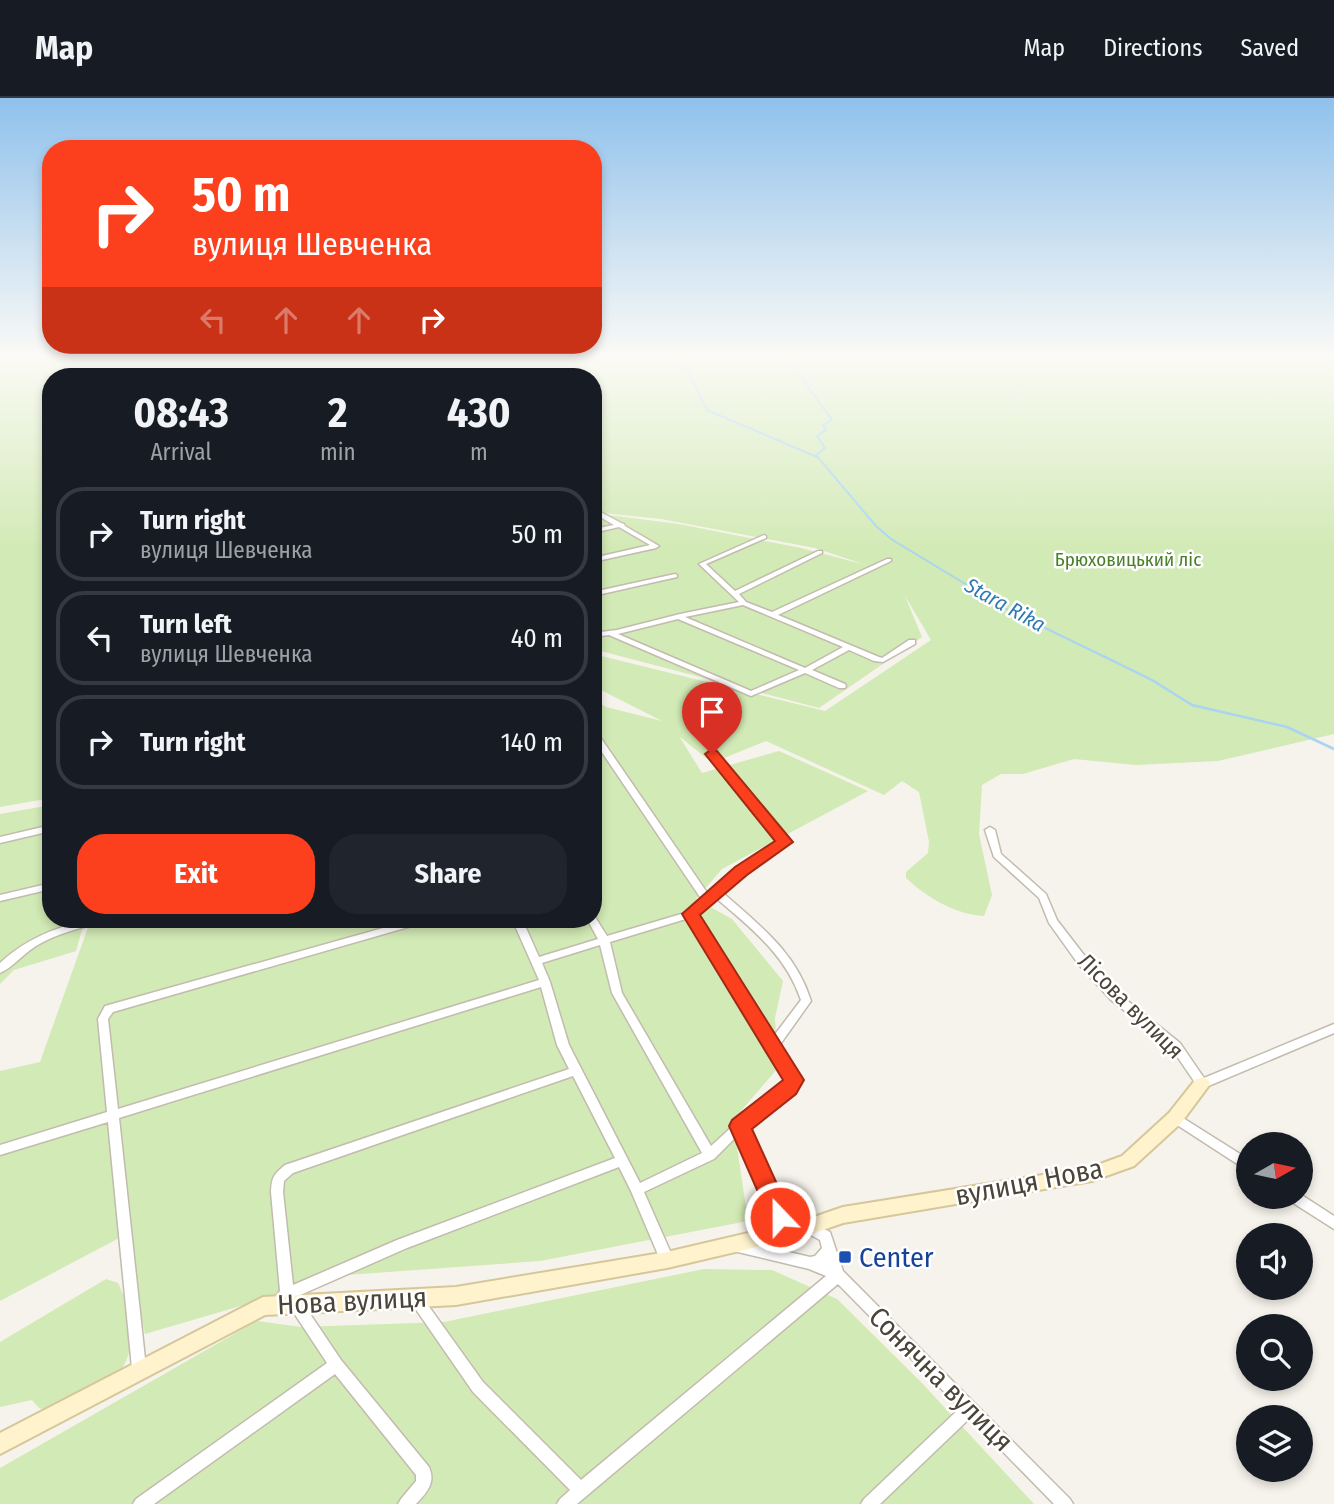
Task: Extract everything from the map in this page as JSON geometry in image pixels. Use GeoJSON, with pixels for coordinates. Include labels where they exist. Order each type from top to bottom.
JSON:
{"type":"FeatureCollection","features":[{"type":"Feature","properties":{"kind":"street"},"geometry":{"type":"LineString","coordinates":[[602,515],[656,546],[602,558]]}},
{"type":"Feature","properties":{"kind":"street"},"geometry":{"type":"LineString","coordinates":[[602,529],[622,525]]}},
{"type":"Feature","properties":{"kind":"street"},"geometry":{"type":"LineString","coordinates":[[764,537],[702,564],[744,603],[849,647],[884,660],[912,642]]}},
{"type":"Feature","properties":{"kind":"street"},"geometry":{"type":"LineString","coordinates":[[734,594],[820,552]]}},
{"type":"Feature","properties":{"kind":"street"},"geometry":{"type":"LineString","coordinates":[[772,615],[889,560]]}},
{"type":"Feature","properties":{"kind":"street"},"geometry":{"type":"LineString","coordinates":[[602,592],[675,576]]}},
{"type":"Feature","properties":{"kind":"street"},"geometry":{"type":"LineString","coordinates":[[602,634],[744,603]]}},
{"type":"Feature","properties":{"kind":"street"},"geometry":{"type":"LineString","coordinates":[[678,617],[842,687]]}},
{"type":"Feature","properties":{"kind":"street"},"geometry":{"type":"LineString","coordinates":[[610,633],[751,694],[805,671],[849,647]]}},
{"type":"Feature","properties":{"kind":"street"},"geometry":{"type":"LineString","coordinates":[[602,746],[707,900]]}},
{"type":"Feature","properties":{"kind":"street"},"geometry":{"type":"LineString","coordinates":[[537,961],[691,914],[716,892],[785,842],[712,754]]}},
{"type":"Feature","properties":{"kind":"street"},"geometry":{"type":"LineString","coordinates":[[0,840],[42,830]]}},
{"type":"Feature","properties":{"kind":"street","name":"Лісова вулиця"},"geometry":{"type":"LineString","coordinates":[[990,830],[997,855],[1043,896],[1052,921],[1083,962],[1115,996],[1176,1046],[1202,1084]]}},
{"type":"Feature","properties":{"kind":"street"},"geometry":{"type":"LineString","coordinates":[[0,898],[42,888]]}},
{"type":"Feature","properties":{"kind":"street"},"geometry":{"type":"LineString","coordinates":[[716,892],[791,965],[802,983],[806,1001],[774,1045]]}},
{"type":"Feature","properties":{"kind":"street"},"geometry":{"type":"LineString","coordinates":[[637,1189],[710,1155],[740,1126],[789,1088],[794,1080],[691,914]]}},
{"type":"Feature","properties":{"kind":"street"},"geometry":{"type":"LineString","coordinates":[[0,969],[22,947],[69,928]]}},
{"type":"Feature","properties":{"kind":"street"},"geometry":{"type":"LineString","coordinates":[[139,1368],[103,1019],[109,1009],[394,928]]}},
{"type":"Feature","properties":{"kind":"street"},"geometry":{"type":"LineString","coordinates":[[521,928],[545,982],[563,1045],[637,1189],[667,1260]]}},
{"type":"Feature","properties":{"kind":"street"},"geometry":{"type":"LineString","coordinates":[[597,928],[604,940],[617,993],[710,1155]]}},
{"type":"Feature","properties":{"kind":"street"},"geometry":{"type":"LineString","coordinates":[[0,1150],[545,982]]}},
{"type":"Feature","properties":{"kind":"street","name":"вулиця Нова"},"geometry":{"type":"LineString","coordinates":[[808,1227],[836,1218],[1092,1174],[1128,1161],[1175,1118],[1202,1084],[1334,1028]]}},
{"type":"Feature","properties":{"kind":"street"},"geometry":{"type":"LineString","coordinates":[[406,1504],[424,1484],[424,1472],[336,1365],[291,1298],[276,1192],[278,1179],[289,1169],[576,1071]]}},
{"type":"Feature","properties":{"kind":"street"},"geometry":{"type":"LineString","coordinates":[[1175,1118],[1236,1158]]}},
{"type":"Feature","properties":{"kind":"street"},"geometry":{"type":"LineString","coordinates":[[740,1126],[782,1233]]}},
{"type":"Feature","properties":{"kind":"street"},"geometry":{"type":"LineString","coordinates":[[291,1298],[402,1244],[622,1161]]}},
{"type":"Feature","properties":{"kind":"street"},"geometry":{"type":"LineString","coordinates":[[1312,1209],[1334,1223]]}},
{"type":"Feature","properties":{"kind":"street"},"geometry":{"type":"LineString","coordinates":[[565,1504],[838,1275],[827,1243],[827,1227],[836,1218]]}},
{"type":"Feature","properties":{"kind":"street"},"geometry":{"type":"LineString","coordinates":[[782,1256],[775,1244],[782,1233],[808,1227],[827,1243]]}},
{"type":"Feature","properties":{"kind":"street","name":"Нова вулиця"},"geometry":{"type":"LineString","coordinates":[[0,1444],[139,1368],[264,1306],[291,1298],[456,1296],[667,1260],[782,1233]]}},
{"type":"Feature","properties":{"kind":"street"},"geometry":{"type":"LineString","coordinates":[[810,1264],[819,1261],[827,1243]]}},
{"type":"Feature","properties":{"kind":"street","name":"Нова вулиця"},"geometry":{"type":"LineString","coordinates":[[733,1245],[810,1264]]}},
{"type":"Feature","properties":{"kind":"street","name":"Сонячна вулиця"},"geometry":{"type":"LineString","coordinates":[[810,1264],[838,1275],[1065,1504]]}},
{"type":"Feature","properties":{"kind":"street"},"geometry":{"type":"LineString","coordinates":[[414,1297],[478,1387],[581,1491]]}},
{"type":"Feature","properties":{"kind":"street"},"geometry":{"type":"LineString","coordinates":[[141,1504],[336,1365]]}},
{"type":"Feature","properties":{"kind":"street"},"geometry":{"type":"LineString","coordinates":[[869,1504],[969,1409]]}},
{"type":"Feature","properties":{"kind":"green space"},"geometry":{"type":"Polygon","coordinates":[[[0,420],[42,420],[42,800],[0,807],[0,420]]]}},
{"type":"Feature","properties":{"kind":"green space","name":"Брюховицький ліс"},"geometry":{"type":"Polygon","coordinates":[[[602,420],[1334,420],[1334,734],[1218,761],[1136,765],[1074,759],[1023,774],[1001,774],[982,785],[979,834],[992,895],[984,916],[942,904],[906,878],[906,872],[928,853],[929,842],[919,792],[902,781],[884,795],[766,741],[712,763],[679,736],[702,773],[779,751],[868,791],[722,869],[696,899],[732,919],[783,981],[775,1018],[778,1068],[733,1120],[748,1221],[540,1261],[347,1275],[145,1334],[121,1237],[0,1301],[0,1071],[40,1062],[88,928],[602,928],[602,705],[662,721],[602,691],[602,656],[825,711],[931,640],[905,596],[922,637],[819,708],[602,651],[602,514],[679,524],[801,548],[866,565],[815,548],[661,519],[602,513],[602,420]]]}},
{"type":"Feature","properties":{"kind":"green space"},"geometry":{"type":"Polygon","coordinates":[[[42,807],[42,928],[82,928],[76,951],[14,970],[0,984],[0,814],[42,807]]]}},
{"type":"Feature","properties":{"kind":"green space"},"geometry":{"type":"Polygon","coordinates":[[[704,1269],[772,1270],[837,1299],[920,1381],[1034,1504],[0,1504],[0,1468],[257,1321],[301,1327],[444,1322],[704,1269]]]}},
{"type":"Feature","properties":{"kind":"green space"},"geometry":{"type":"Polygon","coordinates":[[[106,1279],[118,1283],[130,1318],[129,1353],[118,1374],[50,1411],[39,1408],[32,1400],[0,1407],[0,1342],[106,1279]]]}},
{"type":"Feature","properties":{"kind":"waterway"},"geometry":{"type":"LineString","coordinates":[[729,420],[817,457]]}},
{"type":"Feature","properties":{"kind":"waterway","name":"Stara Rika"},"geometry":{"type":"LineString","coordinates":[[832,420],[823,425],[826,430],[817,436],[825,448],[816,455],[876,526],[891,539],[1010,611],[1107,658]]}},
{"type":"Feature","properties":{"kind":"waterway","name":"Stara Rika"},"geometry":{"type":"LineString","coordinates":[[1103,656],[1152,680],[1192,705],[1287,727],[1334,749]]}},
{"type":"Feature","properties":{"kind":"place","name":"Center"},"geometry":{"type":"Point","coordinates":[845,1257]}},
{"type":"Feature","properties":{"kind":"route"},"geometry":{"type":"LineString","coordinates":[[712,754],[785,842],[741,871],[691,914],[794,1080],[789,1088],[740,1126],[759,1163],[780,1217]]}}]}
